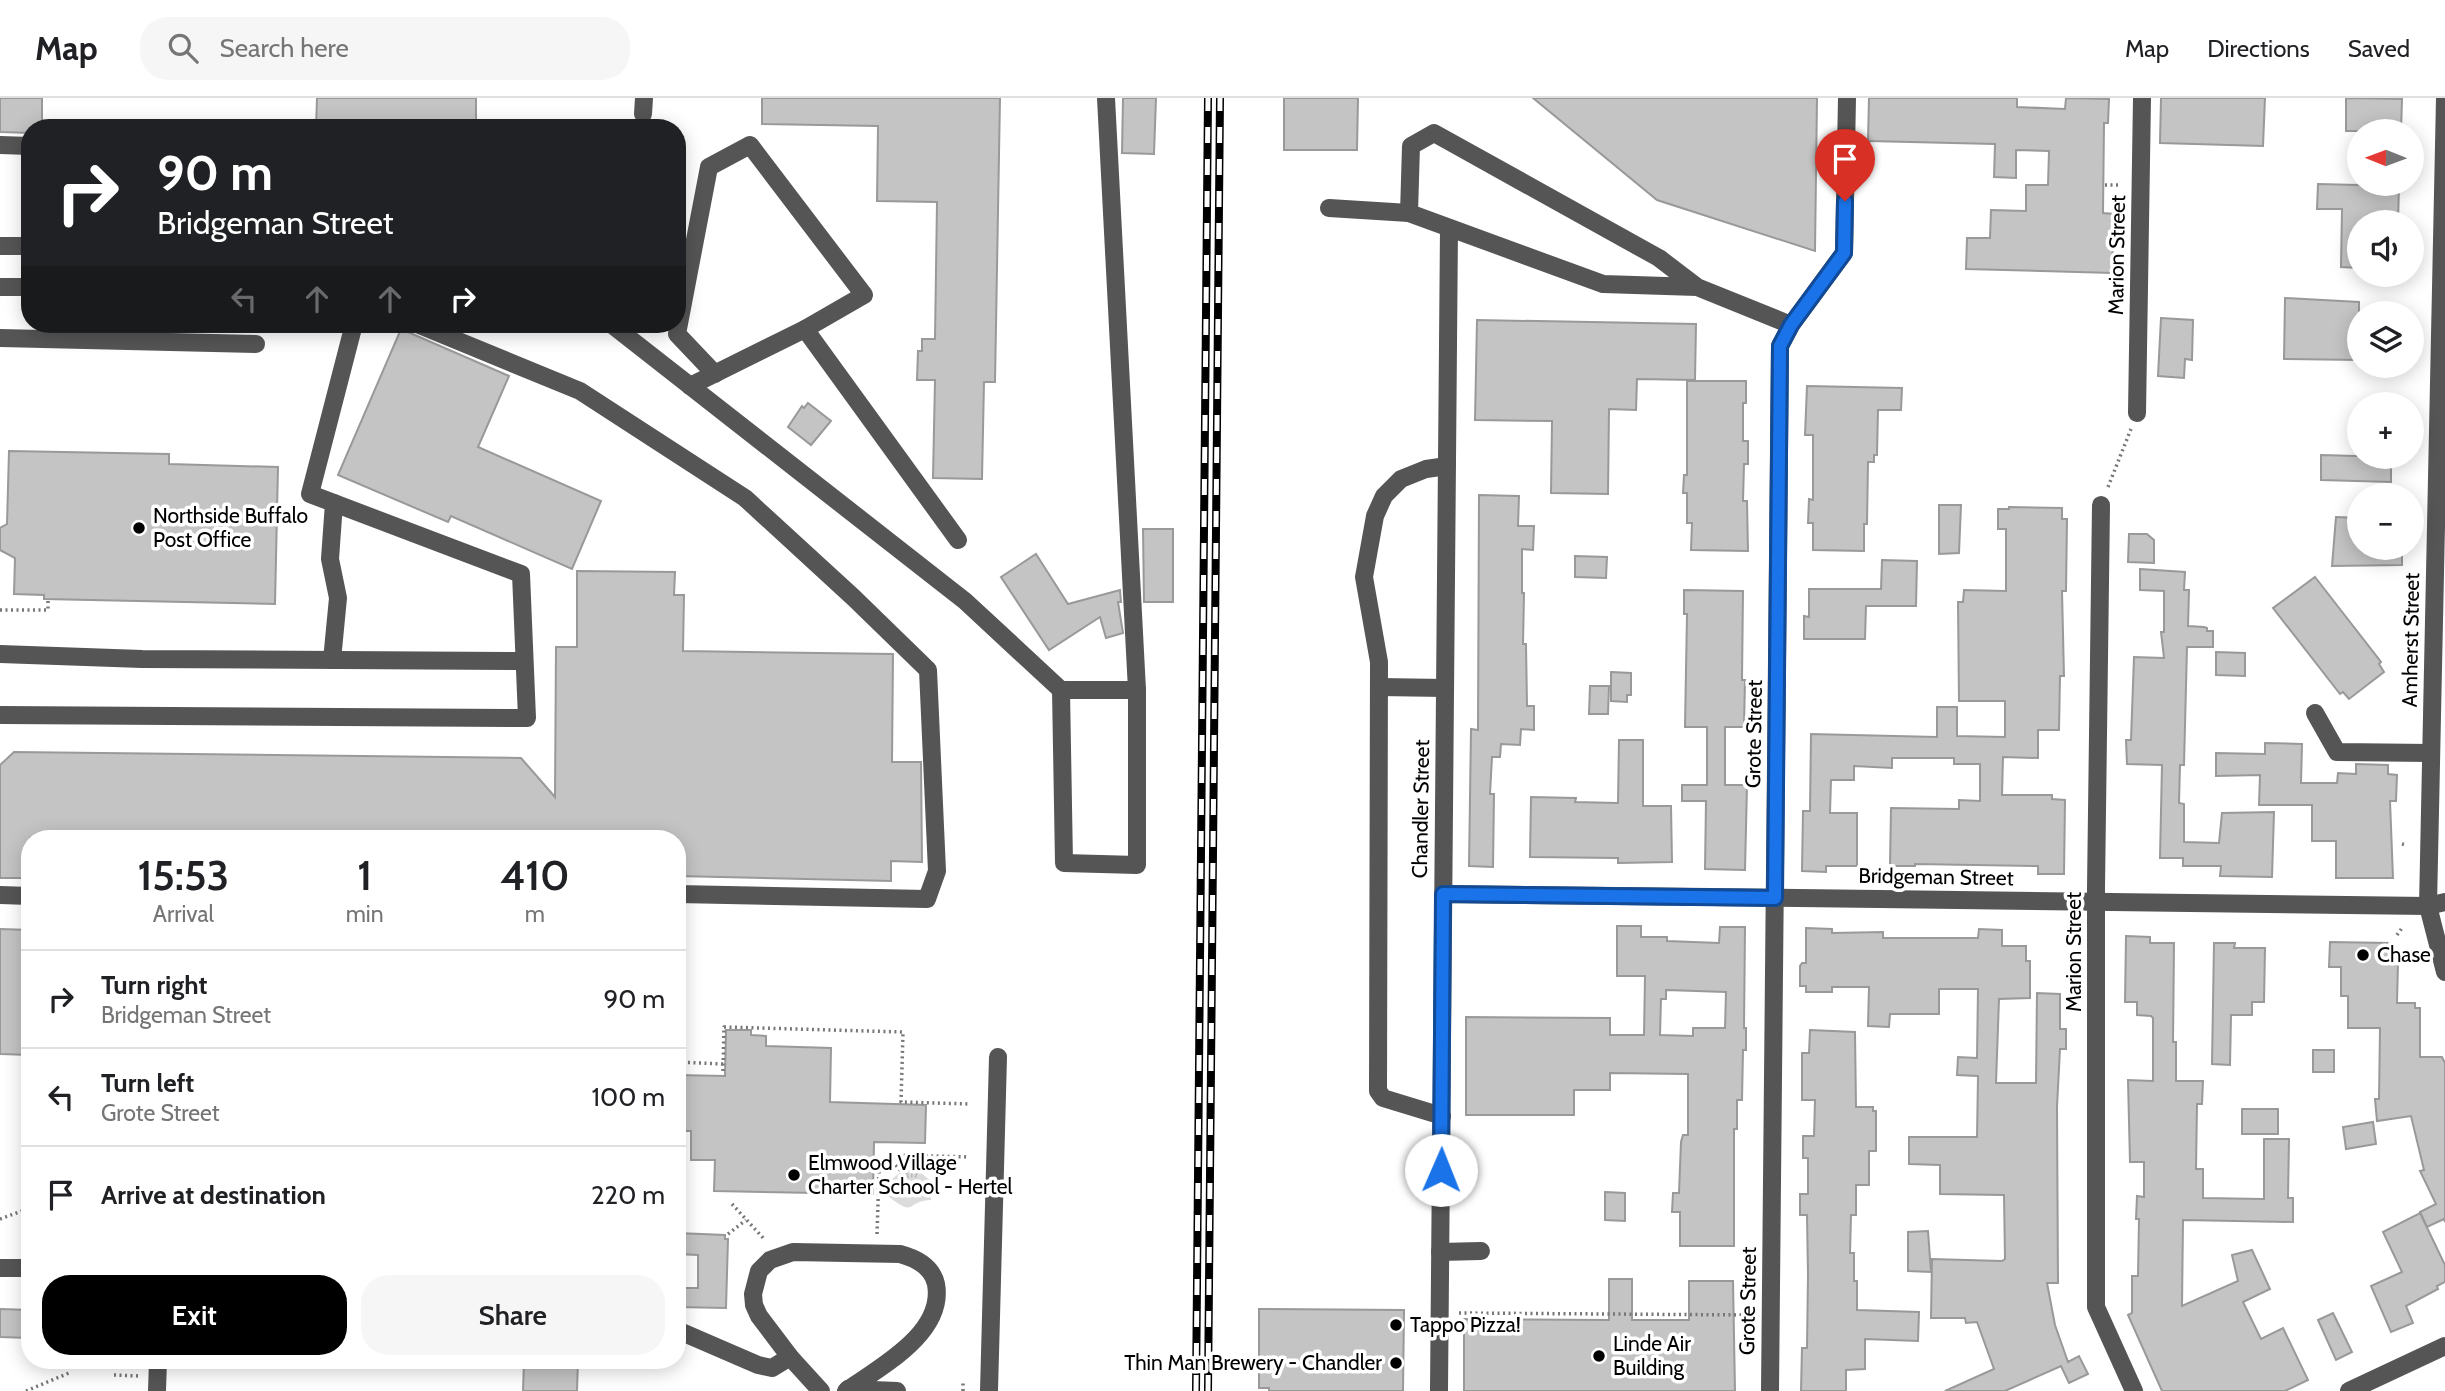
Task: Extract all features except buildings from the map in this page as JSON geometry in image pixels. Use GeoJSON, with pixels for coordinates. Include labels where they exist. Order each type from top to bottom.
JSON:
{"type":"FeatureCollection","features":[{"type":"Feature","properties":{"kind":"street"},"geometry":{"type":"LineString","coordinates":[[1061,690],[1065,863],[1137,865],[1137,690],[1106,98]]}},
{"type":"Feature","properties":{"kind":"street","name":"Grote Street"},"geometry":{"type":"LineString","coordinates":[[1770,1391],[1780,346],[1791,325],[1844,253],[1847,98]]}},
{"type":"Feature","properties":{"kind":"street","name":"Marion Street"},"geometry":{"type":"LineString","coordinates":[[2137,413],[2142,98]]}},
{"type":"Feature","properties":{"kind":"street","name":"Amherst Street"},"geometry":{"type":"LineString","coordinates":[[2445,98],[2441,449],[2431,753],[2445,972]]}},
{"type":"Feature","properties":{"kind":"street"},"geometry":{"type":"LineString","coordinates":[[1409,213],[1411,146],[1434,133],[1659,258],[1697,287],[1791,325]]}},
{"type":"Feature","properties":{"kind":"street"},"geometry":{"type":"LineString","coordinates":[[0,145],[21,146]]}},
{"type":"Feature","properties":{"kind":"street"},"geometry":{"type":"LineString","coordinates":[[686,287],[709,167],[750,145],[864,295],[806,329],[690,386]]}},
{"type":"Feature","properties":{"kind":"street"},"geometry":{"type":"LineString","coordinates":[[1329,208],[1409,213],[1603,284],[1697,287]]}},
{"type":"Feature","properties":{"kind":"street","name":"Chandler Street"},"geometry":{"type":"LineString","coordinates":[[1439,1391],[1449,228]]}},
{"type":"Feature","properties":{"kind":"street"},"geometry":{"type":"LineString","coordinates":[[0,246],[21,246]]}},
{"type":"Feature","properties":{"kind":"street"},"geometry":{"type":"LineString","coordinates":[[0,287],[21,287]]}},
{"type":"Feature","properties":{"kind":"street"},"geometry":{"type":"LineString","coordinates":[[806,329],[958,540]]}},
{"type":"Feature","properties":{"kind":"street"},"geometry":{"type":"LineString","coordinates":[[0,715],[527,718],[522,574],[310,494],[352,333]]}},
{"type":"Feature","properties":{"kind":"street"},"geometry":{"type":"LineString","coordinates":[[439,333],[580,391],[745,498],[928,670],[937,872],[927,899],[686,894]]}},
{"type":"Feature","properties":{"kind":"street"},"geometry":{"type":"LineString","coordinates":[[622,333],[965,601],[1061,690],[1137,690]]}},
{"type":"Feature","properties":{"kind":"street"},"geometry":{"type":"LineString","coordinates":[[677,333],[715,374]]}},
{"type":"Feature","properties":{"kind":"street"},"geometry":{"type":"LineString","coordinates":[[0,338],[256,344]]}},
{"type":"Feature","properties":{"kind":"street"},"geometry":{"type":"LineString","coordinates":[[1441,1115],[1383,1098],[1378,1091],[1379,662],[1364,577],[1375,516],[1384,496],[1401,479],[1426,469],[1447,466]]}},
{"type":"Feature","properties":{"kind":"street"},"geometry":{"type":"LineString","coordinates":[[332,660],[338,598],[330,559],[334,503]]}},
{"type":"Feature","properties":{"kind":"street","name":"Marion Street"},"geometry":{"type":"LineString","coordinates":[[2101,505],[2096,904],[2096,1307],[2134,1391]]}},
{"type":"Feature","properties":{"kind":"street"},"geometry":{"type":"LineString","coordinates":[[0,654],[142,659],[524,661]]}},
{"type":"Feature","properties":{"kind":"street"},"geometry":{"type":"LineString","coordinates":[[1378,687],[1445,688]]}},
{"type":"Feature","properties":{"kind":"street"},"geometry":{"type":"LineString","coordinates":[[2315,713],[2337,752],[2431,753]]}},
{"type":"Feature","properties":{"kind":"street","name":"Bridgeman Street"},"geometry":{"type":"LineString","coordinates":[[1443,894],[2439,907]]}},
{"type":"Feature","properties":{"kind":"street"},"geometry":{"type":"LineString","coordinates":[[0,895],[21,895]]}},
{"type":"Feature","properties":{"kind":"street"},"geometry":{"type":"LineString","coordinates":[[989,1391],[998,1057]]}},
{"type":"Feature","properties":{"kind":"street"},"geometry":{"type":"LineString","coordinates":[[1440,1252],[1482,1251]]}},
{"type":"Feature","properties":{"kind":"street"},"geometry":{"type":"LineString","coordinates":[[821,1391],[790,1357],[759,1316],[754,1305],[754,1285],[759,1271],[770,1260],[793,1252],[900,1254],[912,1257],[928,1267],[935,1278],[938,1297],[934,1312],[927,1325],[890,1361],[847,1390]]}},
{"type":"Feature","properties":{"kind":"street"},"geometry":{"type":"LineString","coordinates":[[0,1268],[21,1268]]}},
{"type":"Feature","properties":{"kind":"street"},"geometry":{"type":"LineString","coordinates":[[686,1334],[772,1368],[790,1357]]}},
{"type":"Feature","properties":{"kind":"street"},"geometry":{"type":"LineString","coordinates":[[2349,1391],[2445,1346]]}},
{"type":"Feature","properties":{"kind":"street"},"geometry":{"type":"LineString","coordinates":[[847,1390],[897,1391]]}},
{"type":"Feature","properties":{"kind":"path"},"geometry":{"type":"LineString","coordinates":[[2105,185],[2118,185]]}},
{"type":"Feature","properties":{"kind":"path"},"geometry":{"type":"LineString","coordinates":[[2101,505],[2137,413]]}},
{"type":"Feature","properties":{"kind":"path"},"geometry":{"type":"LineString","coordinates":[[0,610],[48,610],[48,601]]}},
{"type":"Feature","properties":{"kind":"path"},"geometry":{"type":"LineString","coordinates":[[2397,935],[2402,928]]}},
{"type":"Feature","properties":{"kind":"path"},"geometry":{"type":"LineString","coordinates":[[723,1071],[724,1027],[903,1032],[901,1102],[970,1104]]}},
{"type":"Feature","properties":{"kind":"path"},"geometry":{"type":"LineString","coordinates":[[686,1062],[723,1063]]}},
{"type":"Feature","properties":{"kind":"path"},"geometry":{"type":"LineString","coordinates":[[877,1238],[879,1171],[898,1156],[969,1157]]}},
{"type":"Feature","properties":{"kind":"path"},"geometry":{"type":"LineString","coordinates":[[892,1161],[901,1171]]}},
{"type":"Feature","properties":{"kind":"path"},"geometry":{"type":"LineString","coordinates":[[732,1204],[765,1240]]}},
{"type":"Feature","properties":{"kind":"path"},"geometry":{"type":"LineString","coordinates":[[0,1219],[21,1211]]}},
{"type":"Feature","properties":{"kind":"path"},"geometry":{"type":"LineString","coordinates":[[728,1234],[746,1220]]}},
{"type":"Feature","properties":{"kind":"path"},"geometry":{"type":"LineString","coordinates":[[1440,1312],[1770,1315]]}},
{"type":"Feature","properties":{"kind":"path"},"geometry":{"type":"LineString","coordinates":[[26,1391],[69,1373]]}},
{"type":"Feature","properties":{"kind":"path"},"geometry":{"type":"LineString","coordinates":[[114,1375],[153,1384]]}},
{"type":"Feature","properties":{"kind":"path"},"geometry":{"type":"LineString","coordinates":[[963,1381],[963,1391]]}},
{"type":"Feature","properties":{"kind":"green space"},"geometry":{"type":"Polygon","coordinates":[[[915,1168],[931,1181],[931,1200],[908,1207],[889,1197],[887,1183],[903,1170],[915,1168]]]}},
{"type":"Feature","properties":{"kind":"railway"},"geometry":{"type":"LineString","coordinates":[[1196,1391],[1208,98]]}},
{"type":"Feature","properties":{"kind":"railway"},"geometry":{"type":"LineString","coordinates":[[1208,1391],[1220,98]]}},
{"type":"Feature","properties":{"kind":"place","name":"Northside Buffalo Post Office"},"geometry":{"type":"Point","coordinates":[139,528]}},
{"type":"Feature","properties":{"kind":"place","name":"Chase"},"geometry":{"type":"Point","coordinates":[2363,955]}},
{"type":"Feature","properties":{"kind":"place","name":"Elmwood Village Charter School - Hertel"},"geometry":{"type":"Point","coordinates":[794,1175]}},
{"type":"Feature","properties":{"kind":"place","name":"Tappo Pizza!"},"geometry":{"type":"Point","coordinates":[1396,1325]}},
{"type":"Feature","properties":{"kind":"place","name":"Linde Air Building"},"geometry":{"type":"Point","coordinates":[1599,1356]}},
{"type":"Feature","properties":{"kind":"place","name":"Thin Man Brewery - Chandler"},"geometry":{"type":"Point","coordinates":[1396,1363]}},
{"type":"Feature","properties":{"kind":"route"},"geometry":{"type":"LineString","coordinates":[[1441,1170],[1443,894],[1775,898],[1780,346],[1791,325],[1844,253],[1845,201]]}}]}
